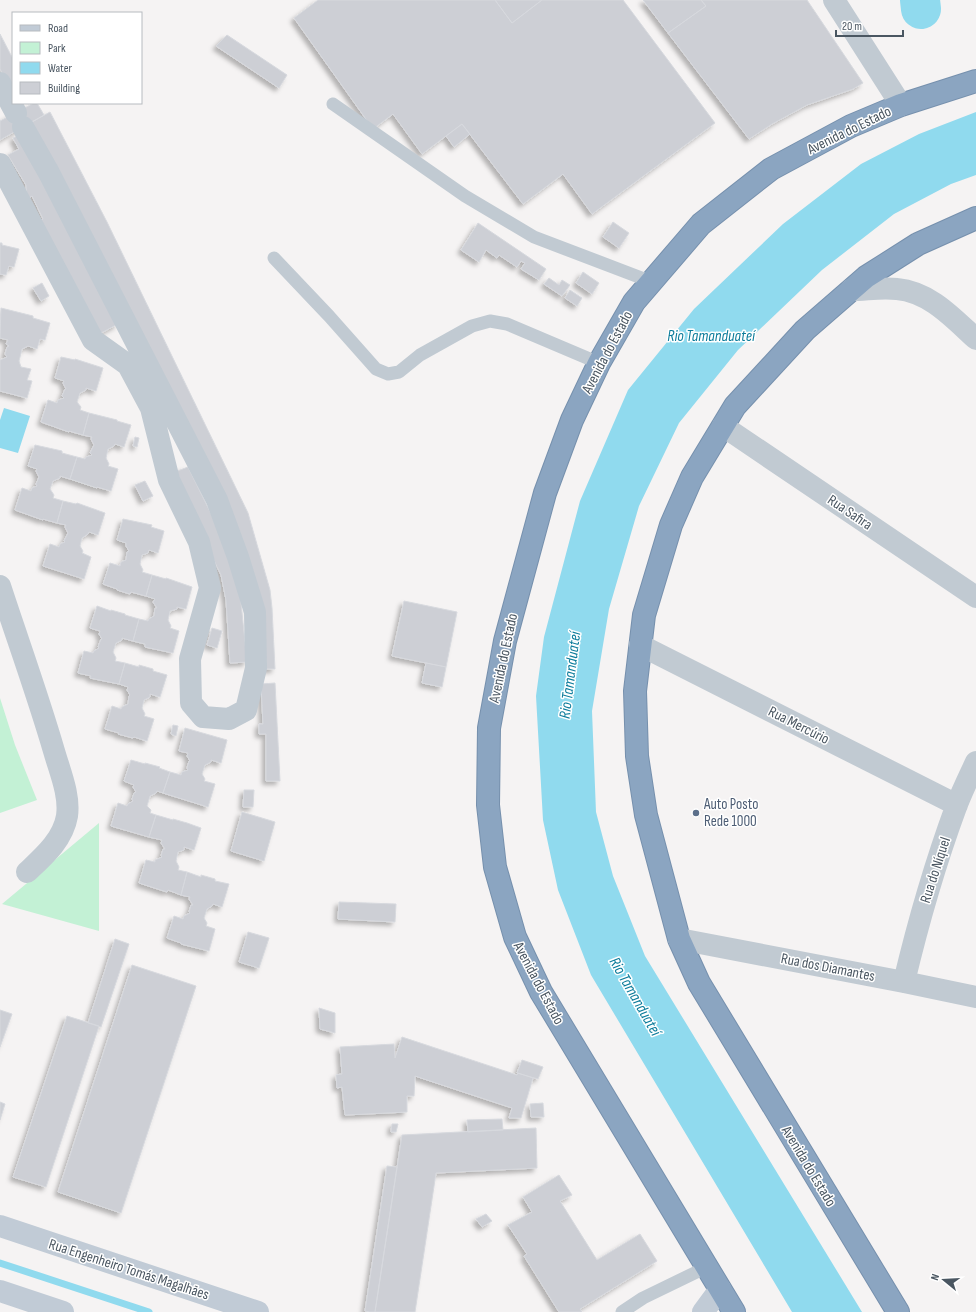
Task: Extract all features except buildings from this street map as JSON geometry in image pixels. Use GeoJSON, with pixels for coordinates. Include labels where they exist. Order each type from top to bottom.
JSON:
{"type":"FeatureCollection","features":[{"type":"Feature","properties":{"kind":"highway","name":"Avenida do Estado"},"geometry":{"type":"LineString","coordinates":[[734,1312],[541,992],[515,937],[495,867],[488,805],[489,728],[505,641],[545,493],[572,420],[599,363],[634,302],[701,224],[771,169],[851,126],[901,105],[976,81]]}},
{"type":"Feature","properties":{"kind":"highway","name":"Avenida do Estado"},"geometry":{"type":"LineString","coordinates":[[898,1312],[699,983],[679,939],[646,815],[637,756],[635,691],[644,615],[671,525],[692,477],[735,406],[805,330],[866,277],[918,244],[976,218]]}},
{"type":"Feature","properties":{"kind":"street"},"geometry":{"type":"LineString","coordinates":[[834,0],[901,105]]}},
{"type":"Feature","properties":{"kind":"street"},"geometry":{"type":"LineString","coordinates":[[0,83],[123,315],[217,500],[238,557],[255,612],[256,668],[246,710],[229,719],[203,716],[191,703],[190,659],[210,588],[199,542],[169,480],[151,408],[128,365],[93,340],[0,164]]}},
{"type":"Feature","properties":{"kind":"street"},"geometry":{"type":"LineString","coordinates":[[851,290],[897,289],[915,293],[935,302],[976,338]]}},
{"type":"Feature","properties":{"kind":"street","name":"Rua Safira"},"geometry":{"type":"LineString","coordinates":[[723,426],[976,597]]}},
{"type":"Feature","properties":{"kind":"street"},"geometry":{"type":"LineString","coordinates":[[0,586],[45,721],[66,793],[67,816],[62,832],[50,850],[27,872]]}},
{"type":"Feature","properties":{"kind":"street","name":"Rua Mercúrio"},"geometry":{"type":"LineString","coordinates":[[640,645],[957,805]]}},
{"type":"Feature","properties":{"kind":"street","name":"Rua do Níquel"},"geometry":{"type":"LineString","coordinates":[[904,982],[919,923],[939,857],[957,805],[976,762]]}},
{"type":"Feature","properties":{"kind":"street","name":"Rua dos Diamantes"},"geometry":{"type":"LineString","coordinates":[[679,939],[976,997]]}},
{"type":"Feature","properties":{"kind":"street","name":"Rua Engenheiro Tomás Magalhães"},"geometry":{"type":"LineString","coordinates":[[0,1226],[258,1312]]}},
{"type":"Feature","properties":{"kind":"street"},"geometry":{"type":"LineString","coordinates":[[703,1312],[720,1289]]}},
{"type":"Feature","properties":{"kind":"street"},"geometry":{"type":"LineString","coordinates":[[0,1291],[63,1312]]}},
{"type":"Feature","properties":{"kind":"lane"},"geometry":{"type":"LineString","coordinates":[[333,104],[465,196],[534,237],[652,282]]}},
{"type":"Feature","properties":{"kind":"lane"},"geometry":{"type":"LineString","coordinates":[[274,258],[329,316],[376,369],[388,374],[399,372],[420,355],[472,326],[490,321],[507,324],[599,363]]}},
{"type":"Feature","properties":{"kind":"lane"},"geometry":{"type":"LineString","coordinates":[[622,1312],[643,1298],[707,1267]]}},
{"type":"Feature","properties":{"kind":"green space"},"geometry":{"type":"Polygon","coordinates":[[[0,698],[15,745],[37,800],[0,813],[0,698]]]}},
{"type":"Feature","properties":{"kind":"green space"},"geometry":{"type":"Polygon","coordinates":[[[99,823],[99,931],[2,904],[99,823]]]}},
{"type":"Feature","properties":{"kind":"water","name":"Rio Tamanduateí"},"geometry":{"type":"Polygon","coordinates":[[[976,112],[976,175],[951,184],[894,214],[822,270],[738,350],[679,423],[639,506],[609,609],[592,711],[596,812],[613,876],[645,956],[862,1312],[792,1312],[591,975],[558,890],[543,820],[536,696],[544,637],[580,501],[628,390],[694,309],[783,224],[861,164],[919,134],[976,112]]]}},
{"type":"Feature","properties":{"kind":"water"},"geometry":{"type":"Polygon","coordinates":[[[4,408],[30,416],[18,453],[0,448],[0,420],[4,408]]]}},
{"type":"Feature","properties":{"kind":"waterway"},"geometry":{"type":"LineString","coordinates":[[920,0],[921,9]]}},
{"type":"Feature","properties":{"kind":"waterway"},"geometry":{"type":"LineString","coordinates":[[0,1263],[149,1312]]}},
{"type":"Feature","properties":{"kind":"place","name":"Auto Posto Rede 1000"},"geometry":{"type":"Point","coordinates":[696,813]}}]}
